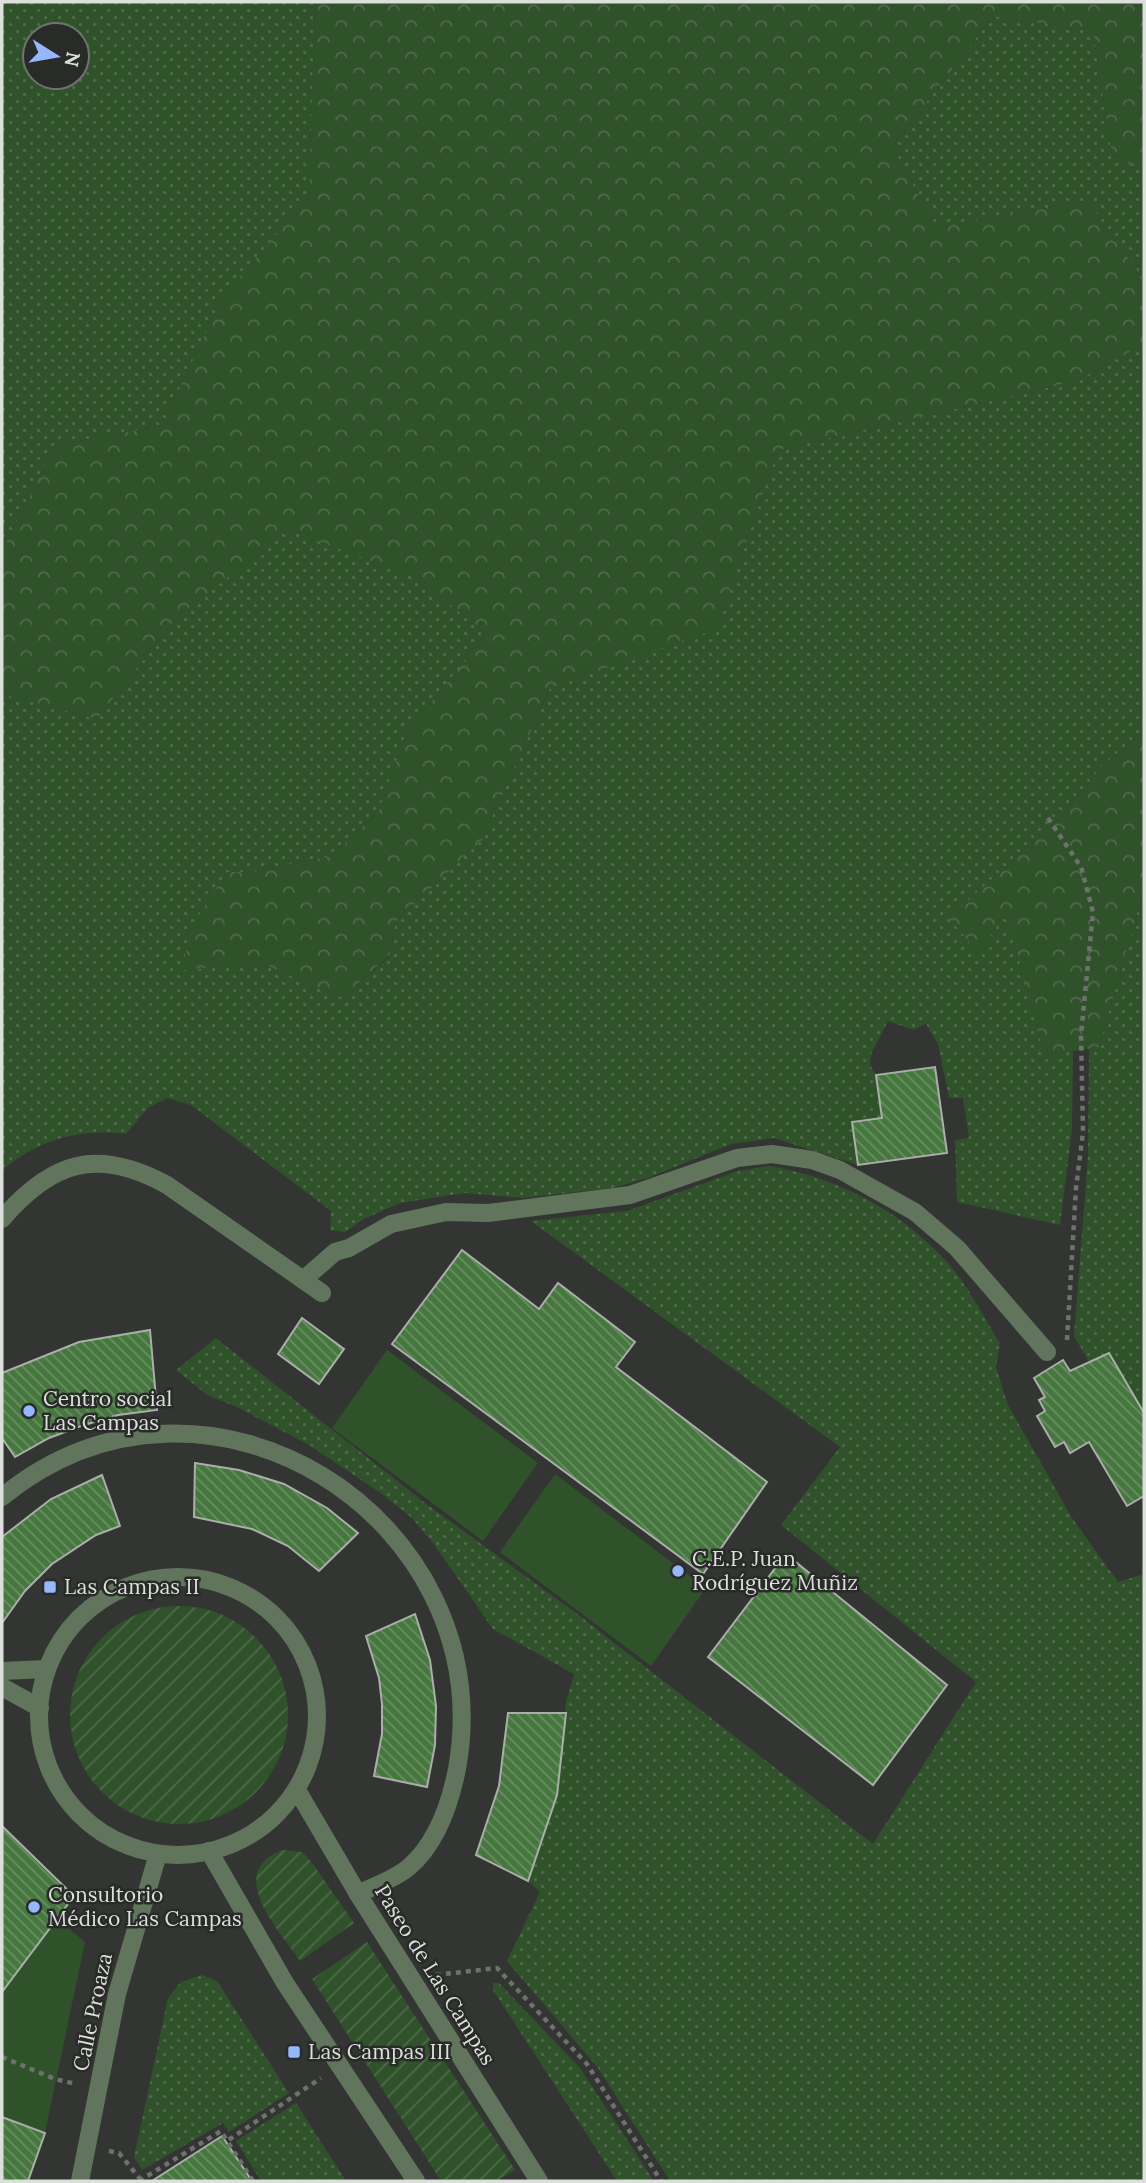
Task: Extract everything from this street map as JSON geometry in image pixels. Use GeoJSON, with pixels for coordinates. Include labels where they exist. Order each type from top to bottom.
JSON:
{"type":"FeatureCollection","features":[{"type":"Feature","properties":{"kind":"street"},"geometry":{"type":"LineString","coordinates":[[303,1280],[335,1252],[349,1248],[391,1224],[446,1212],[488,1213],[630,1195],[737,1158],[772,1154],[812,1160],[840,1170],[915,1212],[957,1248],[1047,1352]]}},
{"type":"Feature","properties":{"kind":"street"},"geometry":{"type":"LineString","coordinates":[[2,1219],[20,1198],[60,1169],[101,1163],[124,1167],[145,1172],[167,1185],[322,1293]]}},
{"type":"Feature","properties":{"kind":"street"},"geometry":{"type":"LineString","coordinates":[[2,1497],[49,1464],[87,1448],[158,1433],[196,1433],[251,1442],[300,1462],[356,1501],[386,1530],[415,1568],[439,1611],[458,1682],[462,1722],[452,1795],[436,1830],[422,1853],[407,1869],[358,1894]]}},
{"type":"Feature","properties":{"kind":"street"},"geometry":{"type":"LineString","coordinates":[[176,1577],[210,1579],[238,1590],[264,1606],[287,1629],[304,1657],[315,1687],[317,1717],[313,1747],[297,1790],[278,1813],[255,1832],[209,1851],[158,1854],[125,1843],[97,1828],[62,1795],[43,1746],[40,1708],[47,1668],[70,1629],[91,1608],[133,1585],[176,1577]]}},
{"type":"Feature","properties":{"kind":"street"},"geometry":{"type":"LineString","coordinates":[[2,1671],[47,1668]]}},
{"type":"Feature","properties":{"kind":"street"},"geometry":{"type":"LineString","coordinates":[[2,1687],[40,1708]]}},
{"type":"Feature","properties":{"kind":"street","name":"Paseo de Las Campas"},"geometry":{"type":"LineString","coordinates":[[297,1790],[358,1894],[539,2181]]}},
{"type":"Feature","properties":{"kind":"street"},"geometry":{"type":"LineString","coordinates":[[209,1851],[338,2067],[415,2181]]}},
{"type":"Feature","properties":{"kind":"street","name":"Calle Proaza"},"geometry":{"type":"LineString","coordinates":[[80,2181],[117,1994],[158,1854]]}},
{"type":"Feature","properties":{"kind":"path"},"geometry":{"type":"LineString","coordinates":[[1047,1352],[1067,1343],[1076,1188],[1083,1132],[1081,1035],[1093,912],[1081,867],[1048,818]]}},
{"type":"Feature","properties":{"kind":"path"},"geometry":{"type":"LineString","coordinates":[[411,1978],[497,1968],[587,2064],[661,2181]]}},
{"type":"Feature","properties":{"kind":"path"},"geometry":{"type":"LineString","coordinates":[[2,2057],[55,2079],[100,2089]]}},
{"type":"Feature","properties":{"kind":"path"},"geometry":{"type":"LineString","coordinates":[[227,2141],[338,2067]]}},
{"type":"Feature","properties":{"kind":"path"},"geometry":{"type":"LineString","coordinates":[[87,2147],[118,2153],[140,2181],[221,2131],[253,2181]]}},
{"type":"Feature","properties":{"kind":"green space"},"geometry":{"type":"Polygon","coordinates":[[[2,2],[315,2],[309,196],[222,299],[162,426],[55,445],[2,551],[2,2]]]}},
{"type":"Feature","properties":{"kind":"green space"},"geometry":{"type":"Polygon","coordinates":[[[315,2],[1144,2],[1144,172],[1112,154],[1093,31],[993,16],[892,147],[936,227],[1087,201],[1144,280],[1144,344],[1076,381],[778,450],[716,629],[550,688],[482,840],[396,921],[389,956],[342,998],[261,963],[181,970],[195,921],[227,872],[252,872],[332,856],[379,811],[407,731],[487,635],[420,579],[288,530],[175,619],[97,719],[2,694],[2,551],[55,445],[162,426],[222,298],[309,196],[315,2]]]}},
{"type":"Feature","properties":{"kind":"green space"},"geometry":{"type":"Polygon","coordinates":[[[993,16],[1093,31],[1112,154],[1144,172],[1144,280],[1087,201],[936,227],[892,147],[993,16]]]}},
{"type":"Feature","properties":{"kind":"green space"},"geometry":{"type":"Polygon","coordinates":[[[1144,344],[1144,732],[1103,765],[1064,814],[949,918],[1007,912],[1045,1056],[1073,1051],[1072,1129],[1060,1225],[957,1202],[955,1140],[969,1138],[963,1098],[949,1098],[938,1044],[926,1024],[913,1030],[888,1021],[871,1054],[870,1065],[876,1075],[882,1118],[852,1122],[858,1165],[774,1138],[731,1144],[648,1178],[612,1188],[523,1198],[465,1193],[400,1203],[364,1219],[345,1232],[330,1230],[331,1211],[191,1105],[167,1098],[148,1108],[126,1134],[92,1133],[60,1139],[30,1151],[2,1171],[2,694],[97,719],[175,619],[288,529],[420,579],[488,636],[407,731],[379,811],[332,856],[252,872],[227,872],[181,970],[261,963],[342,998],[389,957],[396,921],[482,839],[550,688],[716,628],[778,450],[1076,381],[1144,344]]]}},
{"type":"Feature","properties":{"kind":"green space"},"geometry":{"type":"Polygon","coordinates":[[[1144,732],[1144,889],[1099,1047],[1044,1056],[1007,913],[978,953],[949,918],[1064,814],[1103,765],[1144,732]]]}},
{"type":"Feature","properties":{"kind":"green space"},"geometry":{"type":"Polygon","coordinates":[[[1144,889],[1144,1413],[1109,1353],[1089,1362],[1074,1336],[1088,1157],[1089,1049],[1099,1047],[1144,889]]]}},
{"type":"Feature","properties":{"kind":"green space"},"geometry":{"type":"Polygon","coordinates":[[[769,1166],[819,1178],[866,1199],[909,1227],[947,1262],[969,1291],[1000,1343],[996,1367],[1007,1403],[1072,1518],[1118,1582],[1144,1574],[1144,2181],[670,2181],[598,2068],[507,1961],[540,1892],[528,1881],[557,1795],[566,1702],[574,1674],[493,1629],[433,1543],[412,1518],[382,1494],[309,1445],[237,1407],[207,1395],[176,1370],[216,1338],[425,1503],[580,1616],[873,1844],[976,1682],[781,1525],[840,1447],[531,1221],[627,1211],[738,1171],[769,1166]]]}},
{"type":"Feature","properties":{"kind":"green space"},"geometry":{"type":"Polygon","coordinates":[[[387,1350],[538,1463],[483,1541],[332,1428],[387,1350]]]}},
{"type":"Feature","properties":{"kind":"green space"},"geometry":{"type":"Polygon","coordinates":[[[555,1474],[706,1588],[651,1666],[500,1552],[555,1474]]]}},
{"type":"Feature","properties":{"kind":"green space"},"geometry":{"type":"Polygon","coordinates":[[[190,1606],[231,1618],[264,1646],[276,1663],[284,1683],[288,1715],[284,1747],[276,1767],[248,1800],[231,1812],[211,1820],[168,1824],[127,1812],[94,1784],[82,1767],[74,1747],[70,1704],[82,1663],[110,1630],[127,1618],[147,1610],[190,1606]]]}},
{"type":"Feature","properties":{"kind":"green space"},"geometry":{"type":"Polygon","coordinates":[[[282,1850],[302,1852],[310,1860],[354,1923],[300,1961],[270,1918],[261,1902],[257,1887],[257,1873],[265,1860],[282,1850]]]}},
{"type":"Feature","properties":{"kind":"green space"},"geometry":{"type":"Polygon","coordinates":[[[57,1919],[85,1942],[45,2133],[2,2117],[2,1991],[57,1919]]]}},
{"type":"Feature","properties":{"kind":"green space"},"geometry":{"type":"Polygon","coordinates":[[[367,1942],[515,2170],[496,2181],[441,2181],[312,1979],[367,1942]]]}},
{"type":"Feature","properties":{"kind":"green space"},"geometry":{"type":"Polygon","coordinates":[[[202,1975],[217,1981],[289,2093],[229,2132],[223,2123],[142,2170],[134,2157],[168,1998],[181,1982],[202,1975]]]}},
{"type":"Feature","properties":{"kind":"green space"},"geometry":{"type":"Polygon","coordinates":[[[493,1982],[500,1984],[580,2068],[654,2181],[617,2181],[493,1990],[493,1982]]]}},
{"type":"Feature","properties":{"kind":"green space"},"geometry":{"type":"Polygon","coordinates":[[[296,2103],[346,2181],[261,2181],[236,2141],[296,2103]]]}},
{"type":"Feature","properties":{"kind":"building"},"geometry":{"type":"Polygon","coordinates":[[[935,1067],[947,1153],[858,1165],[852,1122],[882,1118],[876,1075],[935,1067]]]}},
{"type":"Feature","properties":{"kind":"building"},"geometry":{"type":"Polygon","coordinates":[[[462,1250],[539,1309],[558,1283],[635,1342],[616,1367],[767,1482],[703,1574],[392,1344],[462,1250]]]}},
{"type":"Feature","properties":{"kind":"building"},"geometry":{"type":"Polygon","coordinates":[[[302,1318],[344,1349],[319,1384],[278,1354],[302,1318]]]}},
{"type":"Feature","properties":{"kind":"building"},"geometry":{"type":"Polygon","coordinates":[[[150,1330],[157,1410],[118,1415],[81,1426],[49,1438],[15,1457],[2,1438],[2,1373],[79,1342],[150,1330]]]}},
{"type":"Feature","properties":{"kind":"building"},"geometry":{"type":"Polygon","coordinates":[[[1109,1353],[1144,1413],[1144,1496],[1127,1506],[1089,1442],[1070,1453],[1064,1442],[1055,1447],[1037,1416],[1045,1411],[1039,1400],[1045,1397],[1034,1378],[1063,1360],[1070,1371],[1109,1353]]]}},
{"type":"Feature","properties":{"kind":"building"},"geometry":{"type":"Polygon","coordinates":[[[195,1463],[239,1470],[284,1484],[327,1508],[358,1533],[319,1571],[288,1546],[252,1529],[194,1517],[195,1463]]]}},
{"type":"Feature","properties":{"kind":"building"},"geometry":{"type":"Polygon","coordinates":[[[102,1475],[120,1526],[96,1535],[52,1564],[25,1591],[2,1623],[2,1537],[51,1499],[102,1475]]]}},
{"type":"Feature","properties":{"kind":"building"},"geometry":{"type":"Polygon","coordinates":[[[786,1554],[947,1685],[873,1785],[708,1657],[786,1554]]]}},
{"type":"Feature","properties":{"kind":"building"},"geometry":{"type":"Polygon","coordinates":[[[415,1614],[430,1660],[436,1706],[435,1745],[427,1787],[374,1776],[382,1734],[382,1704],[379,1678],[366,1636],[415,1614]]]}},
{"type":"Feature","properties":{"kind":"building"},"geometry":{"type":"Polygon","coordinates":[[[508,1713],[566,1713],[557,1795],[528,1881],[476,1855],[499,1786],[508,1713]]]}},
{"type":"Feature","properties":{"kind":"building","name":"Consultorio Médico Las Campas"},"geometry":{"type":"Polygon","coordinates":[[[2,1826],[74,1896],[2,1992],[2,1826]]]}},
{"type":"Feature","properties":{"kind":"building"},"geometry":{"type":"Polygon","coordinates":[[[2,2117],[45,2133],[28,2181],[2,2181],[2,2117]]]}},
{"type":"Feature","properties":{"kind":"building"},"geometry":{"type":"Polygon","coordinates":[[[222,2136],[252,2181],[152,2181],[222,2136]]]}},
{"type":"Feature","properties":{"kind":"place","name":"Centro social Las Campas"},"geometry":{"type":"Point","coordinates":[29,1411]}},
{"type":"Feature","properties":{"kind":"place","name":"C.E.P. Juan Rodríguez Muñiz"},"geometry":{"type":"Point","coordinates":[678,1571]}},
{"type":"Feature","properties":{"kind":"place","name":"Las Campas II"},"geometry":{"type":"Point","coordinates":[50,1587]}},
{"type":"Feature","properties":{"kind":"place","name":"Consultorio Médico Las Campas"},"geometry":{"type":"Point","coordinates":[34,1907]}},
{"type":"Feature","properties":{"kind":"place","name":"Las Campas III"},"geometry":{"type":"Point","coordinates":[294,2052]}}]}
